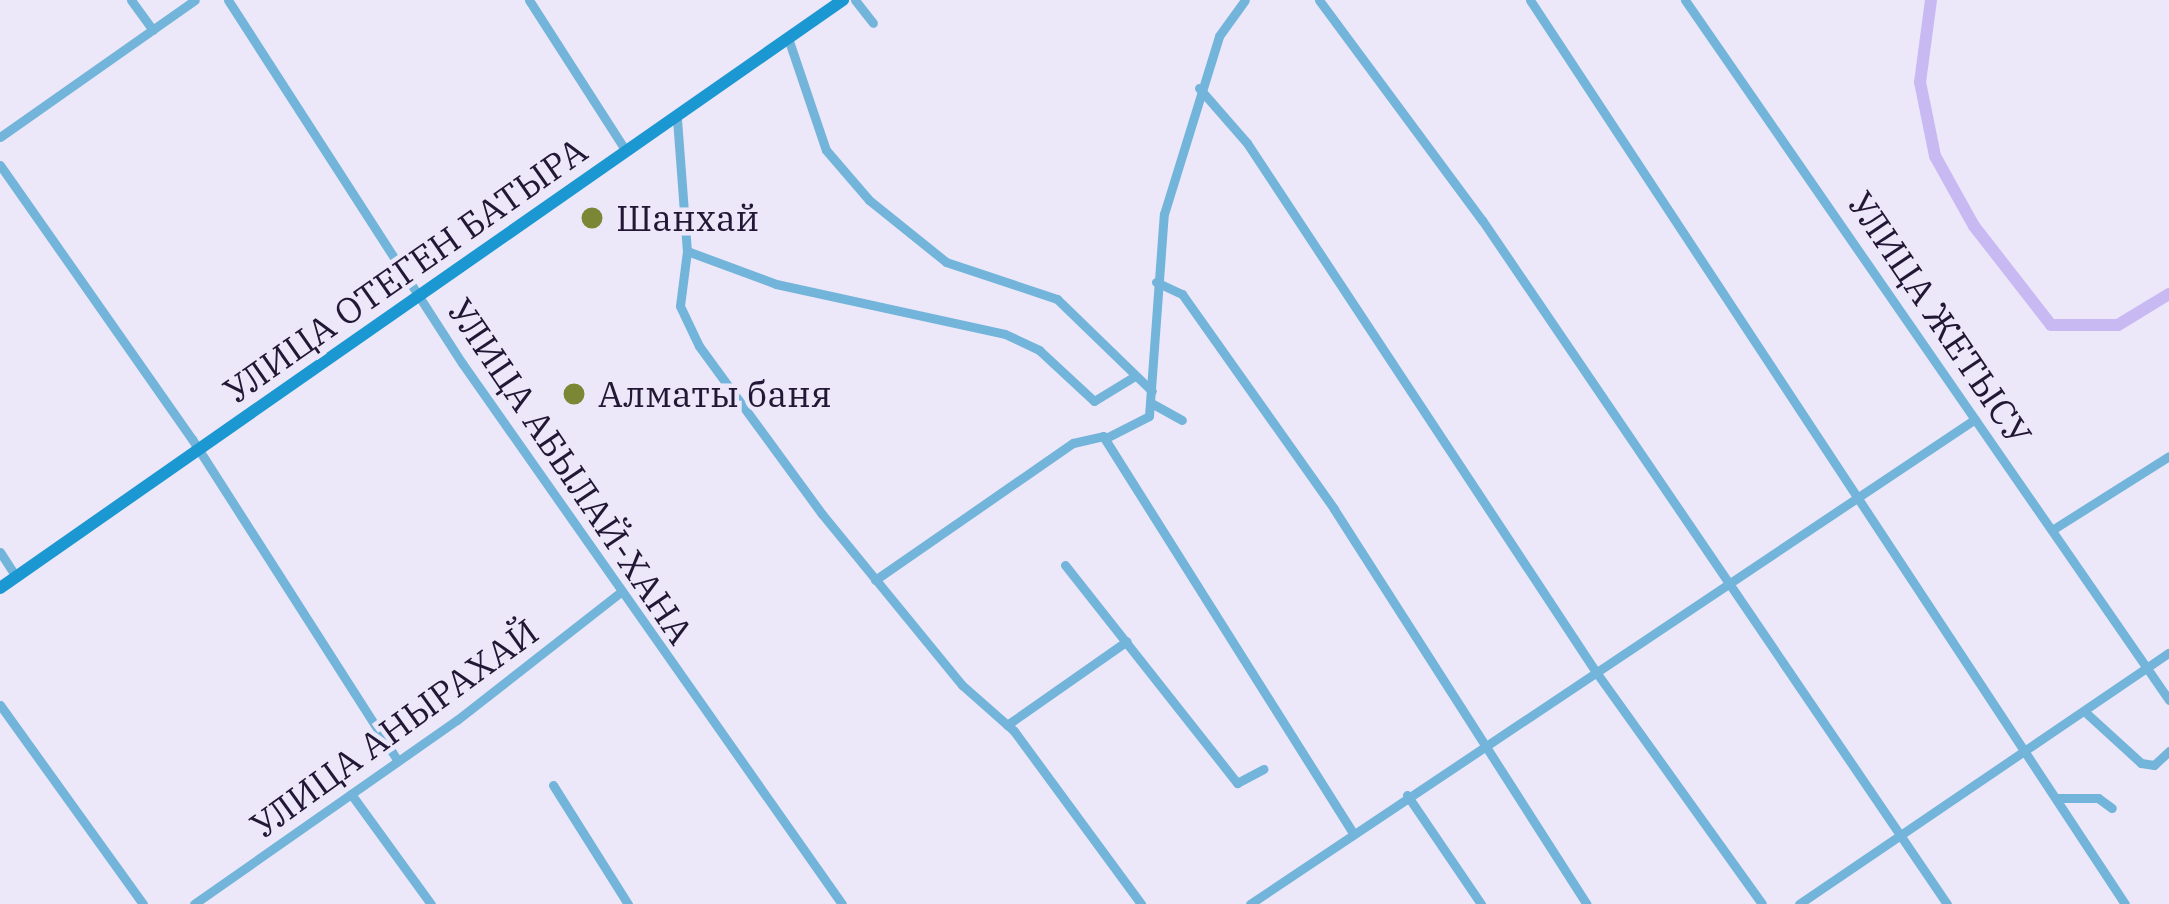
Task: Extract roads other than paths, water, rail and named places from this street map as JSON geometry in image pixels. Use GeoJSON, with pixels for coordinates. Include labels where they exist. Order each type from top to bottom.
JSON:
{"type":"FeatureCollection","features":[{"type":"Feature","properties":{"kind":"main road","name":"УЛИЦА ОТЕГЕН БАТЫРА"},"geometry":{"type":"LineString","coordinates":[[0,588],[843,0]]}},
{"type":"Feature","properties":{"kind":"street"},"geometry":{"type":"LineString","coordinates":[[131,0],[153,29]]}},
{"type":"Feature","properties":{"kind":"street"},"geometry":{"type":"LineString","coordinates":[[0,136],[195,0]]}},
{"type":"Feature","properties":{"kind":"street","name":"УЛИЦА АБЫЛАЙ-ХАНА"},"geometry":{"type":"LineString","coordinates":[[228,0],[421,296],[842,904]]}},
{"type":"Feature","properties":{"kind":"street"},"geometry":{"type":"LineString","coordinates":[[529,0],[626,151]]}},
{"type":"Feature","properties":{"kind":"street"},"geometry":{"type":"LineString","coordinates":[[855,0],[873,23]]}},
{"type":"Feature","properties":{"kind":"street"},"geometry":{"type":"LineString","coordinates":[[875,580],[1073,442],[1106,441],[1140,425],[1153,404],[1156,282],[1164,214],[1199,88],[1219,36],[1245,0]]}},
{"type":"Feature","properties":{"kind":"street"},"geometry":{"type":"LineString","coordinates":[[1319,0],[1482,220],[1947,904]]}},
{"type":"Feature","properties":{"kind":"street"},"geometry":{"type":"LineString","coordinates":[[1530,0],[2125,904]]}},
{"type":"Feature","properties":{"kind":"street","name":"УЛИЦА ЖЕТЫСУ"},"geometry":{"type":"LineString","coordinates":[[1684,0],[2169,700]]}},
{"type":"Feature","properties":{"kind":"street"},"geometry":{"type":"LineString","coordinates":[[788,38],[826,150],[869,200],[946,262],[1057,299],[1152,391]]}},
{"type":"Feature","properties":{"kind":"street"},"geometry":{"type":"LineString","coordinates":[[1199,88],[1246,142],[1596,672],[1762,904]]}},
{"type":"Feature","properties":{"kind":"street"},"geometry":{"type":"LineString","coordinates":[[677,119],[687,251],[680,306],[699,346],[875,580],[962,685],[1007,724],[1141,904]]}},
{"type":"Feature","properties":{"kind":"street"},"geometry":{"type":"LineString","coordinates":[[0,165],[398,761]]}},
{"type":"Feature","properties":{"kind":"street"},"geometry":{"type":"LineString","coordinates":[[687,251],[776,284],[1005,334],[1040,350],[1094,401],[1135,376]]}},
{"type":"Feature","properties":{"kind":"street"},"geometry":{"type":"LineString","coordinates":[[1156,282],[1182,294],[1485,742],[1587,904]]}},
{"type":"Feature","properties":{"kind":"street"},"geometry":{"type":"LineString","coordinates":[[1153,404],[1182,420]]}},
{"type":"Feature","properties":{"kind":"street"},"geometry":{"type":"LineString","coordinates":[[1250,904],[1485,742],[1975,419]]}},
{"type":"Feature","properties":{"kind":"street"},"geometry":{"type":"LineString","coordinates":[[1106,441],[1352,832]]}},
{"type":"Feature","properties":{"kind":"street"},"geometry":{"type":"LineString","coordinates":[[2052,530],[2169,456]]}},
{"type":"Feature","properties":{"kind":"street"},"geometry":{"type":"LineString","coordinates":[[0,552],[16,577]]}},
{"type":"Feature","properties":{"kind":"street"},"geometry":{"type":"LineString","coordinates":[[1065,566],[1237,783],[1263,769]]}},
{"type":"Feature","properties":{"kind":"street","name":"УЛИЦА АНЫРАХАЙ"},"geometry":{"type":"LineString","coordinates":[[194,904],[398,761],[622,591]]}},
{"type":"Feature","properties":{"kind":"street"},"geometry":{"type":"LineString","coordinates":[[1007,724],[1127,641]]}},
{"type":"Feature","properties":{"kind":"street"},"geometry":{"type":"LineString","coordinates":[[1798,904],[2169,653]]}},
{"type":"Feature","properties":{"kind":"street"},"geometry":{"type":"LineString","coordinates":[[0,705],[143,904]]}},
{"type":"Feature","properties":{"kind":"street"},"geometry":{"type":"LineString","coordinates":[[2084,711],[2141,764],[2154,765],[2169,751]]}},
{"type":"Feature","properties":{"kind":"street"},"geometry":{"type":"LineString","coordinates":[[553,785],[628,904]]}},
{"type":"Feature","properties":{"kind":"street"},"geometry":{"type":"LineString","coordinates":[[351,794],[431,904]]}},
{"type":"Feature","properties":{"kind":"street"},"geometry":{"type":"LineString","coordinates":[[1407,795],[1481,904]]}},
{"type":"Feature","properties":{"kind":"street"},"geometry":{"type":"LineString","coordinates":[[2056,799],[2098,798],[2112,808]]}},
{"type":"Feature","properties":{"kind":"street"},"geometry":{"type":"LineString","coordinates":[[1263,896],[1273,904]]}},
{"type":"Feature","properties":{"kind":"waterway"},"geometry":{"type":"LineString","coordinates":[[1931,0],[1920,82],[1935,156],[1974,226],[2051,325],[2118,325],[2169,294]]}},
{"type":"Feature","properties":{"kind":"place","name":"Шанхай"},"geometry":{"type":"Point","coordinates":[592,218]}},
{"type":"Feature","properties":{"kind":"place","name":"Алматы баня"},"geometry":{"type":"Point","coordinates":[574,394]}}]}
